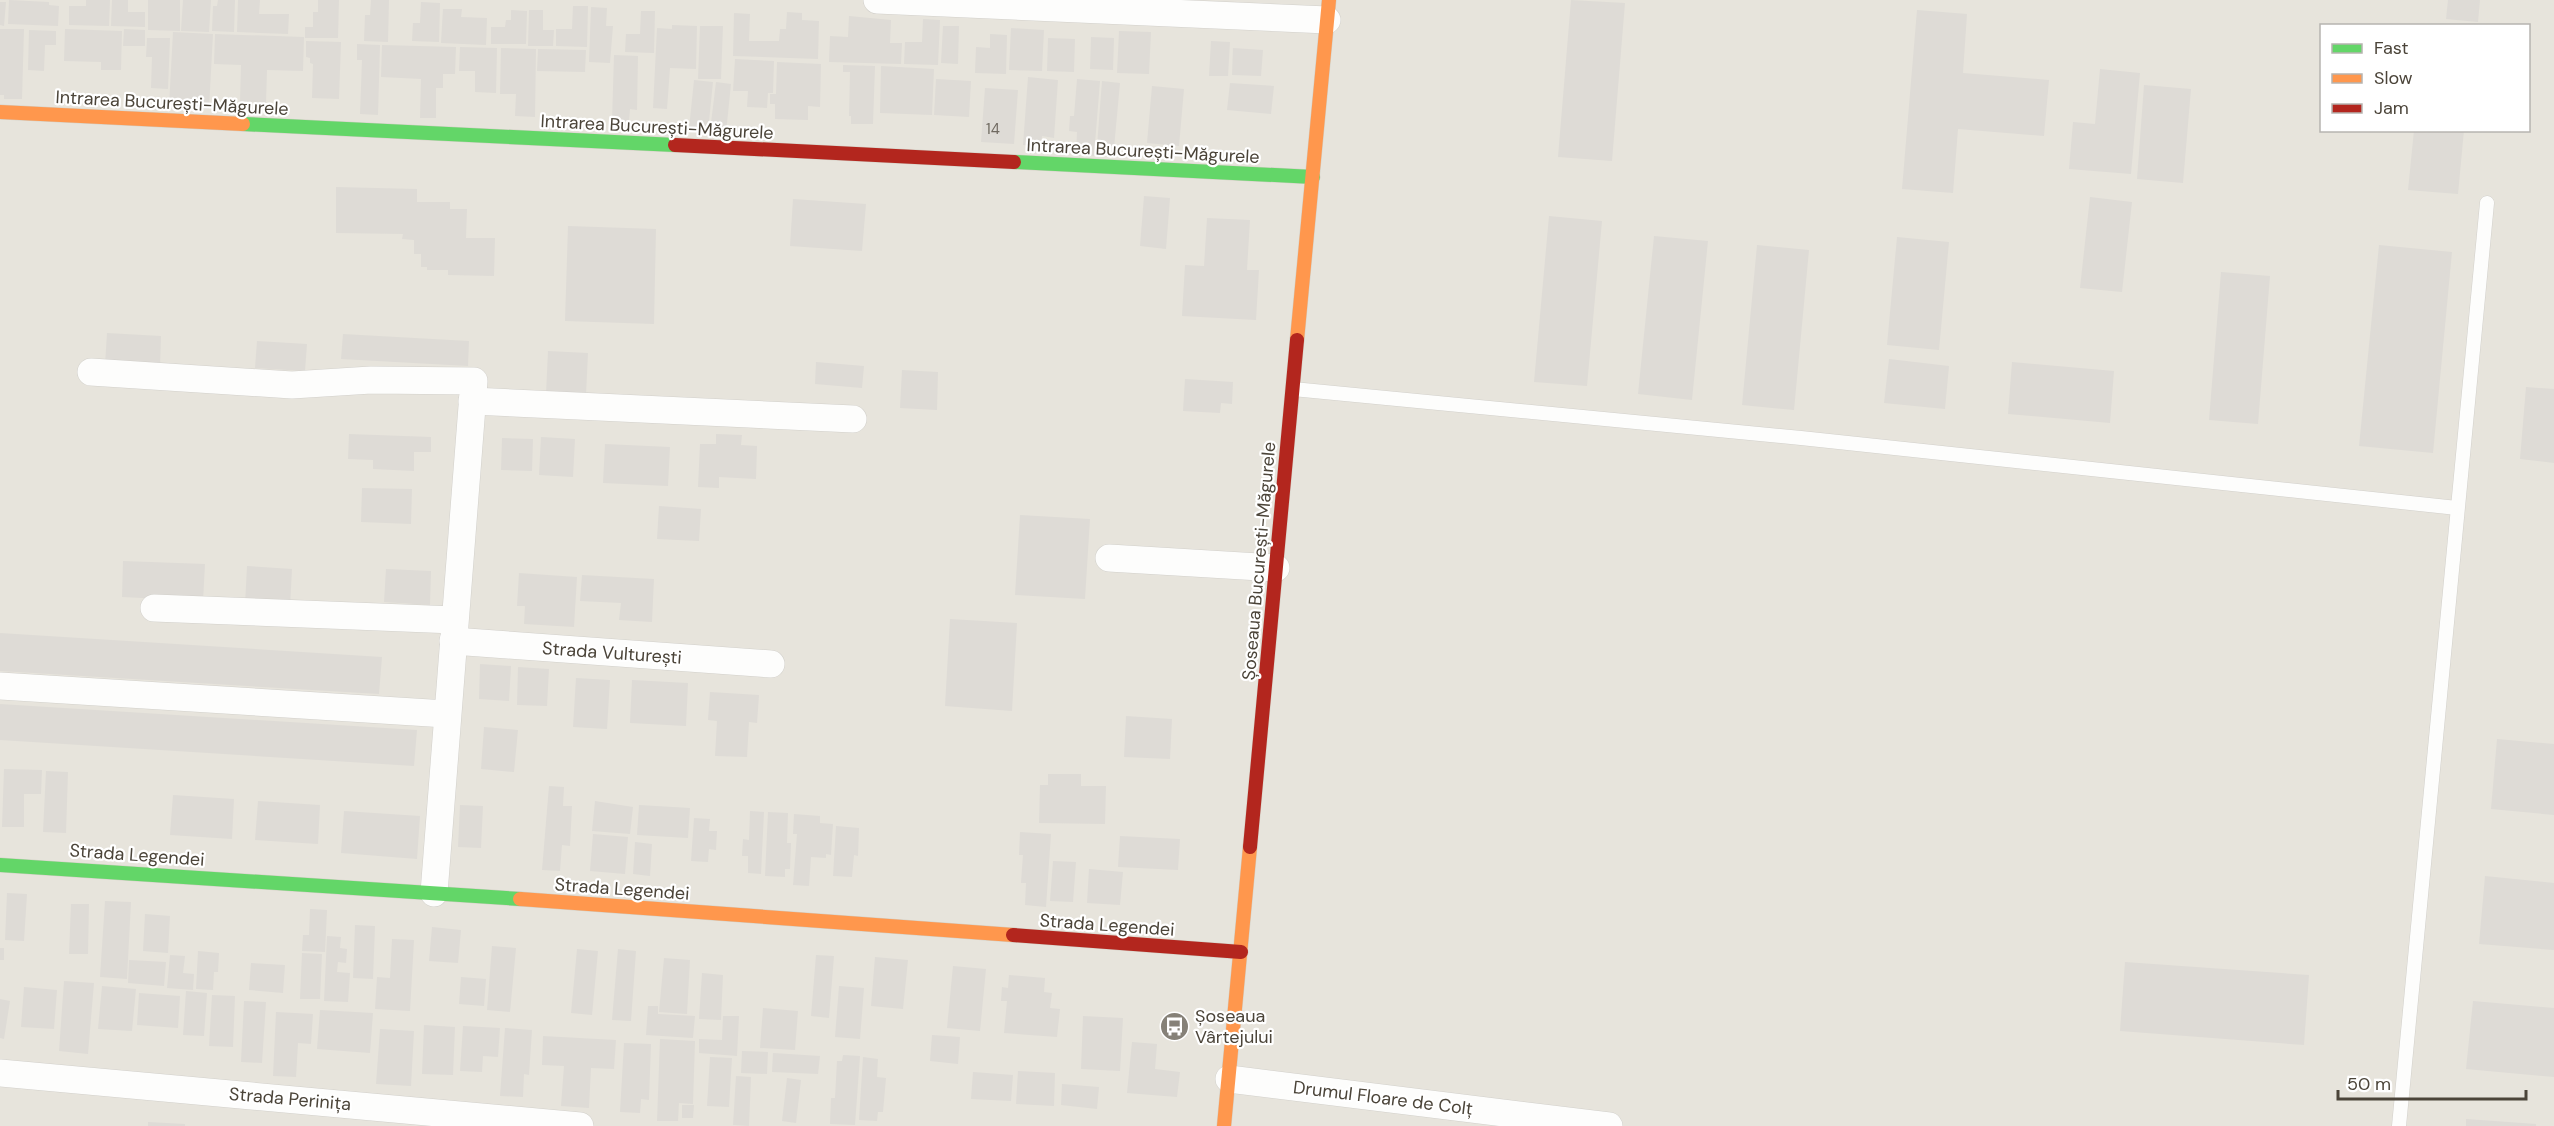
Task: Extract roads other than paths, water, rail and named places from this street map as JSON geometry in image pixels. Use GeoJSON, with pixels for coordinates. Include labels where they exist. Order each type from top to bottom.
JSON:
{"type":"FeatureCollection","features":[{"type":"Feature","properties":{"kind":"street"},"geometry":{"type":"LineString","coordinates":[[877,0],[1328,10]]}},
{"type":"Feature","properties":{"kind":"street","name":"Șoseaua București-Măgurele"},"geometry":{"type":"LineString","coordinates":[[1224,1126],[1328,10]]}},
{"type":"Feature","properties":{"kind":"street","name":"Intrarea București-Măgurele"},"geometry":{"type":"LineString","coordinates":[[0,112],[1313,177]]}},
{"type":"Feature","properties":{"kind":"street"},"geometry":{"type":"LineString","coordinates":[[91,372],[292,385],[371,380],[473,391],[853,419]]}},
{"type":"Feature","properties":{"kind":"street"},"geometry":{"type":"LineString","coordinates":[[434,893],[446,714],[473,391]]}},
{"type":"Feature","properties":{"kind":"street"},"geometry":{"type":"LineString","coordinates":[[1109,558],[1276,568]]}},
{"type":"Feature","properties":{"kind":"street","name":"Strada Vulturești"},"geometry":{"type":"LineString","coordinates":[[154,608],[453,631],[771,664]]}},
{"type":"Feature","properties":{"kind":"street"},"geometry":{"type":"LineString","coordinates":[[0,686],[446,714]]}},
{"type":"Feature","properties":{"kind":"street","name":"Strada Legendei"},"geometry":{"type":"LineString","coordinates":[[0,865],[434,893],[1241,952]]}},
{"type":"Feature","properties":{"kind":"street","name":"Strada Perinița"},"geometry":{"type":"LineString","coordinates":[[0,1072],[580,1126]]}},
{"type":"Feature","properties":{"kind":"street","name":"Drumul Floare de Colț"},"geometry":{"type":"LineString","coordinates":[[1229,1078],[1609,1126]]}},
{"type":"Feature","properties":{"kind":"lane"},"geometry":{"type":"LineString","coordinates":[[2399,1126],[2487,203]]}},
{"type":"Feature","properties":{"kind":"lane"},"geometry":{"type":"LineString","coordinates":[[1293,388],[1813,439],[2457,508]]}},
{"type":"Feature","properties":{"kind":"place","name":"Șoseaua Vârtejului"},"geometry":{"type":"Point","coordinates":[1174,1026]}}]}
